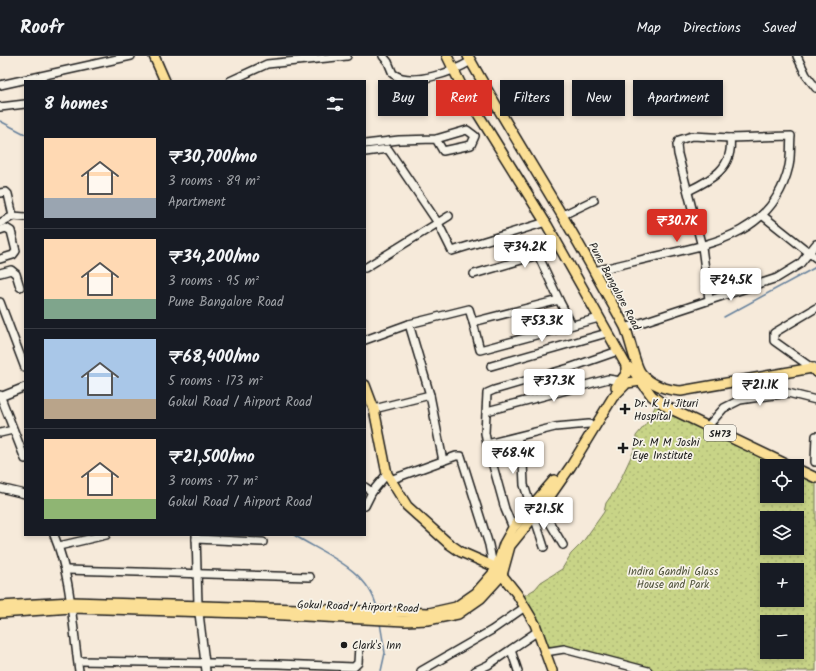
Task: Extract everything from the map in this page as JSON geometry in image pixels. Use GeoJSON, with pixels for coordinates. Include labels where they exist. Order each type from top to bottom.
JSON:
{"type":"FeatureCollection","features":[{"type":"Feature","properties":{"kind":"main road"},"geometry":{"type":"LineString","coordinates":[[154,56],[165,80]]}},
{"type":"Feature","properties":{"kind":"main road","name":"Pune Bangalore Road"},"geometry":{"type":"LineString","coordinates":[[447,56],[465,93],[546,222],[626,365],[638,375],[659,386],[669,390],[681,391],[814,369]]}},
{"type":"Feature","properties":{"kind":"main road","name":"Pune Bangalore Road"},"geometry":{"type":"LineString","coordinates":[[469,59],[482,84],[523,148],[563,216],[625,328],[638,375],[652,396],[669,408]]}},
{"type":"Feature","properties":{"kind":"main road","name":"Gokul Road / Airport Road"},"geometry":{"type":"LineString","coordinates":[[497,570],[504,544],[513,528],[535,510],[571,466],[620,385],[627,372],[626,365]]}},
{"type":"Feature","properties":{"kind":"main road"},"geometry":{"type":"LineString","coordinates":[[620,385],[627,383],[638,375]]}},
{"type":"Feature","properties":{"kind":"main road","name":"Gokul Road / Airport Road"},"geometry":{"type":"LineString","coordinates":[[0,606],[72,605],[198,608],[430,617],[456,607],[476,593],[497,570],[510,546],[535,510],[588,424],[620,385]]}},
{"type":"Feature","properties":{"kind":"main road"},"geometry":{"type":"LineString","coordinates":[[366,388],[374,409],[389,477],[413,512],[448,543],[461,552],[497,570],[525,607],[538,631],[552,671]]}},
{"type":"Feature","properties":{"kind":"main road"},"geometry":{"type":"LineString","coordinates":[[669,408],[675,394],[681,391]]}},
{"type":"Feature","properties":{"kind":"main road","name":"SH73"},"geometry":{"type":"LineString","coordinates":[[669,408],[775,459]]}},
{"type":"Feature","properties":{"kind":"main road"},"geometry":{"type":"LineString","coordinates":[[804,472],[816,478]]}},
{"type":"Feature","properties":{"kind":"main road","name":"Gokul Road / Airport Road"},"geometry":{"type":"LineString","coordinates":[[0,613],[72,605]]}},
{"type":"Feature","properties":{"kind":"street"},"geometry":{"type":"LineString","coordinates":[[0,84],[131,56]]}},
{"type":"Feature","properties":{"kind":"street"},"geometry":{"type":"LineString","coordinates":[[232,80],[267,64],[347,56]]}},
{"type":"Feature","properties":{"kind":"street"},"geometry":{"type":"LineString","coordinates":[[383,56],[388,62],[390,71],[396,76],[422,78],[455,70],[469,59]]}},
{"type":"Feature","properties":{"kind":"street"},"geometry":{"type":"LineString","coordinates":[[797,56],[806,75],[816,87]]}},
{"type":"Feature","properties":{"kind":"street"},"geometry":{"type":"LineString","coordinates":[[0,107],[24,104]]}},
{"type":"Feature","properties":{"kind":"street"},"geometry":{"type":"LineString","coordinates":[[366,144],[399,140],[436,139],[467,130],[475,136],[471,145],[443,151],[436,139]]}},
{"type":"Feature","properties":{"kind":"street"},"geometry":{"type":"LineString","coordinates":[[594,271],[702,247],[736,234],[762,215],[783,186],[789,165],[791,136],[730,138],[692,136],[679,140],[677,145],[678,154],[702,247],[709,299]]}},
{"type":"Feature","properties":{"kind":"street"},"geometry":{"type":"LineString","coordinates":[[688,191],[711,180],[721,169],[730,152],[730,138]]}},
{"type":"Feature","properties":{"kind":"street"},"geometry":{"type":"LineString","coordinates":[[366,152],[388,149],[438,223],[452,251],[546,222]]}},
{"type":"Feature","properties":{"kind":"street"},"geometry":{"type":"LineString","coordinates":[[0,193],[6,192],[8,194],[13,216]]}},
{"type":"Feature","properties":{"kind":"street"},"geometry":{"type":"LineString","coordinates":[[563,216],[594,200]]}},
{"type":"Feature","properties":{"kind":"street"},"geometry":{"type":"LineString","coordinates":[[762,215],[813,255]]}},
{"type":"Feature","properties":{"kind":"street"},"geometry":{"type":"LineString","coordinates":[[0,223],[13,216],[24,217]]}},
{"type":"Feature","properties":{"kind":"street"},"geometry":{"type":"LineString","coordinates":[[366,267],[449,216]]}},
{"type":"Feature","properties":{"kind":"street"},"geometry":{"type":"LineString","coordinates":[[0,230],[6,228],[11,231],[16,251],[13,255],[0,259]]}},
{"type":"Feature","properties":{"kind":"street"},"geometry":{"type":"LineString","coordinates":[[625,328],[709,299],[777,278],[813,255],[816,244]]}},
{"type":"Feature","properties":{"kind":"street"},"geometry":{"type":"LineString","coordinates":[[474,274],[535,256],[539,257],[572,325]]}},
{"type":"Feature","properties":{"kind":"street"},"geometry":{"type":"LineString","coordinates":[[0,273],[11,270],[14,271],[20,287]]}},
{"type":"Feature","properties":{"kind":"street"},"geometry":{"type":"LineString","coordinates":[[473,322],[559,300]]}},
{"type":"Feature","properties":{"kind":"street"},"geometry":{"type":"LineString","coordinates":[[0,302],[24,365]]}},
{"type":"Feature","properties":{"kind":"street"},"geometry":{"type":"LineString","coordinates":[[814,369],[774,341],[774,333],[816,308]]}},
{"type":"Feature","properties":{"kind":"street"},"geometry":{"type":"LineString","coordinates":[[366,340],[408,324],[469,309],[480,350],[599,318]]}},
{"type":"Feature","properties":{"kind":"street"},"geometry":{"type":"LineString","coordinates":[[408,324],[430,396],[443,461]]}},
{"type":"Feature","properties":{"kind":"street"},"geometry":{"type":"LineString","coordinates":[[491,366],[607,333]]}},
{"type":"Feature","properties":{"kind":"street"},"geometry":{"type":"LineString","coordinates":[[513,528],[505,509],[486,444],[485,433],[487,396],[490,391],[569,368],[618,351]]}},
{"type":"Feature","properties":{"kind":"street"},"geometry":{"type":"LineString","coordinates":[[487,411],[608,379],[620,385]]}},
{"type":"Feature","properties":{"kind":"street"},"geometry":{"type":"LineString","coordinates":[[24,387],[0,396],[24,456]]}},
{"type":"Feature","properties":{"kind":"street"},"geometry":{"type":"LineString","coordinates":[[708,427],[724,408],[740,400],[788,393],[816,400]]}},
{"type":"Feature","properties":{"kind":"street"},"geometry":{"type":"LineString","coordinates":[[374,409],[430,396]]}},
{"type":"Feature","properties":{"kind":"street"},"geometry":{"type":"LineString","coordinates":[[486,444],[555,427],[588,424]]}},
{"type":"Feature","properties":{"kind":"street"},"geometry":{"type":"LineString","coordinates":[[0,433],[14,430]]}},
{"type":"Feature","properties":{"kind":"street"},"geometry":{"type":"LineString","coordinates":[[815,462],[816,436]]}},
{"type":"Feature","properties":{"kind":"street"},"geometry":{"type":"LineString","coordinates":[[517,437],[523,462],[524,485],[535,510],[544,547]]}},
{"type":"Feature","properties":{"kind":"street"},"geometry":{"type":"LineString","coordinates":[[366,504],[372,492],[389,477],[459,456],[463,458],[497,570]]}},
{"type":"Feature","properties":{"kind":"street"},"geometry":{"type":"LineString","coordinates":[[0,488],[24,494]]}},
{"type":"Feature","properties":{"kind":"street"},"geometry":{"type":"LineString","coordinates":[[366,488],[372,492]]}},
{"type":"Feature","properties":{"kind":"street"},"geometry":{"type":"LineString","coordinates":[[0,493],[10,490]]}},
{"type":"Feature","properties":{"kind":"street"},"geometry":{"type":"LineString","coordinates":[[535,510],[563,545]]}},
{"type":"Feature","properties":{"kind":"street"},"geometry":{"type":"LineString","coordinates":[[54,536],[66,570],[72,605],[72,621],[79,671]]}},
{"type":"Feature","properties":{"kind":"street"},"geometry":{"type":"LineString","coordinates":[[59,546],[102,536]]}},
{"type":"Feature","properties":{"kind":"street"},"geometry":{"type":"LineString","coordinates":[[206,671],[198,608],[196,537],[263,542]]}},
{"type":"Feature","properties":{"kind":"street"},"geometry":{"type":"LineString","coordinates":[[66,570],[310,577]]}},
{"type":"Feature","properties":{"kind":"street"},"geometry":{"type":"LineString","coordinates":[[421,671],[492,630],[525,607]]}},
{"type":"Feature","properties":{"kind":"street"},"geometry":{"type":"LineString","coordinates":[[475,671],[489,668],[538,631]]}},
{"type":"Feature","properties":{"kind":"street"},"geometry":{"type":"LineString","coordinates":[[78,661],[205,662],[354,667],[358,662],[358,646]]}},
{"type":"Feature","properties":{"kind":"street"},"geometry":{"type":"LineString","coordinates":[[545,652],[564,649],[648,671]]}},
{"type":"Feature","properties":{"kind":"street"},"geometry":{"type":"LineString","coordinates":[[511,650],[518,671]]}},
{"type":"Feature","properties":{"kind":"green space","name":"Indira Gandhi Glass House and Park"},"geometry":{"type":"Polygon","coordinates":[[[656,405],[767,459],[760,459],[760,503],[804,503],[804,477],[816,483],[816,671],[656,671],[562,646],[547,650],[522,597],[535,589],[541,582],[562,569],[571,554],[582,543],[604,512],[606,503],[616,489],[636,446],[636,436],[646,424],[656,405]]]}},
{"type":"Feature","properties":{"kind":"waterway"},"geometry":{"type":"LineString","coordinates":[[0,121],[24,133]]}},
{"type":"Feature","properties":{"kind":"waterway"},"geometry":{"type":"LineString","coordinates":[[724,317],[816,267]]}},
{"type":"Feature","properties":{"kind":"waterway"},"geometry":{"type":"LineString","coordinates":[[296,536],[331,556],[355,573],[372,594],[377,608]]}},
{"type":"Feature","properties":{"kind":"waterway"},"geometry":{"type":"LineString","coordinates":[[380,623],[385,653],[381,671]]}},
{"type":"Feature","properties":{"kind":"place","name":"Dr. K H Jituri Hospital"},"geometry":{"type":"Point","coordinates":[625,409]}},
{"type":"Feature","properties":{"kind":"place","name":"Dr. M M Joshi Eye Institute"},"geometry":{"type":"Point","coordinates":[623,448]}},
{"type":"Feature","properties":{"kind":"place","name":"Clark's Inn"},"geometry":{"type":"Point","coordinates":[344,645]}}]}
